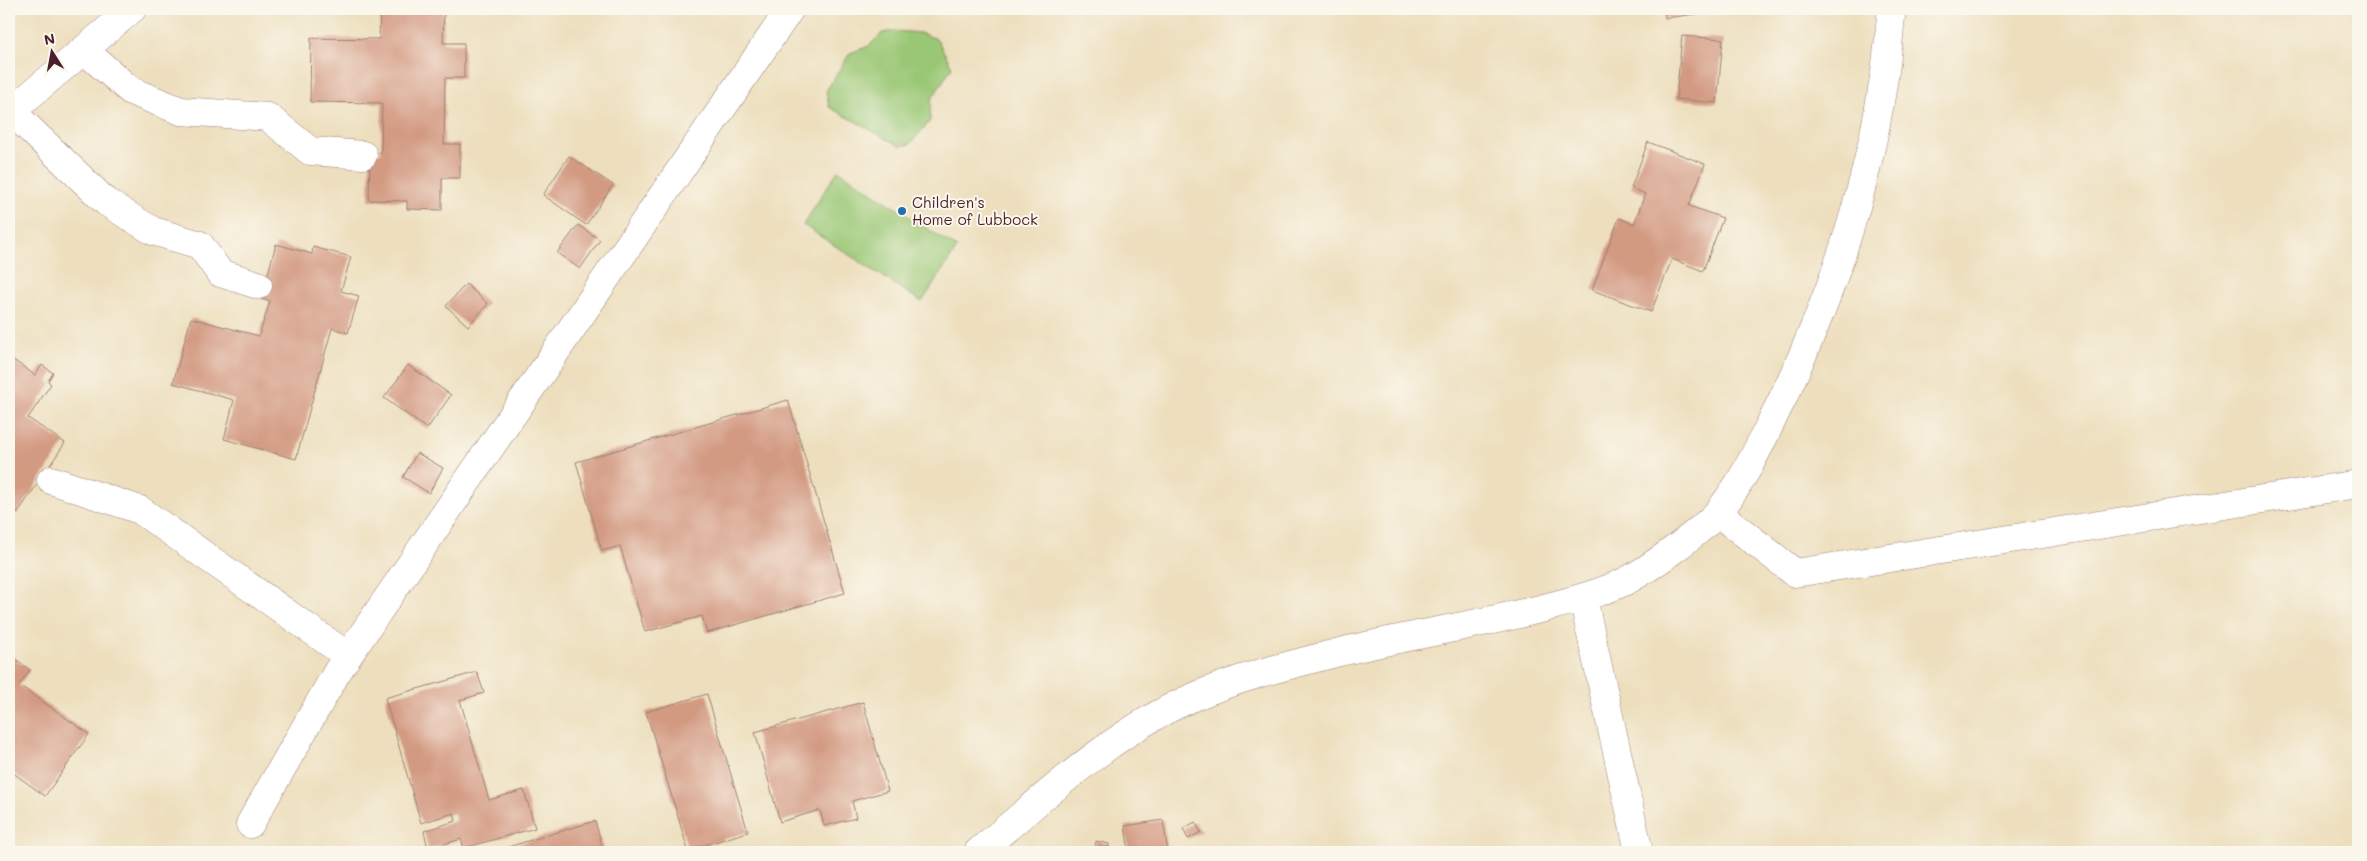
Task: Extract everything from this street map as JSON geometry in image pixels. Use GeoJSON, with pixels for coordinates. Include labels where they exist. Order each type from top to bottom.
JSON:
{"type":"FeatureCollection","features":[{"type":"Feature","properties":{"kind":"lane"},"geometry":{"type":"LineString","coordinates":[[132,9],[10,112],[106,202],[153,231],[200,245],[220,273],[258,285]]}},
{"type":"Feature","properties":{"kind":"lane"},"geometry":{"type":"LineString","coordinates":[[250,824],[348,656],[790,9]]}},
{"type":"Feature","properties":{"kind":"lane"},"geometry":{"type":"LineString","coordinates":[[978,852],[1058,786],[1138,726],[1190,698],[1258,674],[1341,651],[1524,613],[1583,598],[1628,580],[1681,543],[1718,512],[1745,474],[1803,358],[1832,280],[1857,201],[1872,140],[1884,78],[1892,9]]}},
{"type":"Feature","properties":{"kind":"lane"},"geometry":{"type":"LineString","coordinates":[[84,50],[131,91],[180,111],[268,117],[310,151],[363,155]]}},
{"type":"Feature","properties":{"kind":"lane"},"geometry":{"type":"LineString","coordinates":[[51,480],[140,510],[348,656]]}},
{"type":"Feature","properties":{"kind":"lane"},"geometry":{"type":"LineString","coordinates":[[1718,512],[1795,574],[2358,484]]}},
{"type":"Feature","properties":{"kind":"lane"},"geometry":{"type":"LineString","coordinates":[[1583,598],[1638,852]]}},
{"type":"Feature","properties":{"kind":"green space"},"geometry":{"type":"Polygon","coordinates":[[[895,31],[920,33],[937,39],[952,67],[931,100],[930,121],[910,144],[900,146],[829,107],[826,91],[850,53],[869,46],[882,33],[895,31]]]}},
{"type":"Feature","properties":{"kind":"green space"},"geometry":{"type":"Polygon","coordinates":[[[838,170],[957,248],[922,302],[803,225],[838,170]]]}},
{"type":"Feature","properties":{"kind":"building"},"geometry":{"type":"Polygon","coordinates":[[[380,9],[444,9],[443,43],[464,43],[464,78],[445,78],[444,144],[460,144],[460,178],[442,178],[442,210],[407,209],[407,201],[369,200],[370,153],[381,153],[382,103],[310,102],[311,38],[379,39],[380,9]]]}},
{"type":"Feature","properties":{"kind":"building"},"geometry":{"type":"Polygon","coordinates":[[[1664,9],[1727,9],[1727,10],[1665,18],[1664,9]]]}},
{"type":"Feature","properties":{"kind":"building"},"geometry":{"type":"Polygon","coordinates":[[[1682,36],[1723,39],[1717,103],[1676,99],[1682,36]]]}},
{"type":"Feature","properties":{"kind":"building"},"geometry":{"type":"Polygon","coordinates":[[[1648,142],[1705,164],[1689,206],[1723,218],[1703,271],[1672,259],[1651,312],[1592,290],[1619,218],[1634,224],[1645,194],[1631,188],[1648,142]]]}},
{"type":"Feature","properties":{"kind":"building"},"geometry":{"type":"Polygon","coordinates":[[[569,156],[613,185],[586,225],[543,195],[569,156]]]}},
{"type":"Feature","properties":{"kind":"building"},"geometry":{"type":"Polygon","coordinates":[[[578,225],[600,240],[580,269],[557,253],[578,225]]]}},
{"type":"Feature","properties":{"kind":"building"},"geometry":{"type":"Polygon","coordinates":[[[276,244],[312,254],[313,247],[351,257],[341,291],[359,296],[348,333],[332,328],[296,459],[224,439],[234,400],[173,383],[191,318],[259,336],[270,301],[261,299],[276,244]]]}},
{"type":"Feature","properties":{"kind":"building"},"geometry":{"type":"Polygon","coordinates":[[[466,284],[488,304],[468,326],[446,306],[466,284]]]}},
{"type":"Feature","properties":{"kind":"building"},"geometry":{"type":"Polygon","coordinates":[[[9,357],[35,375],[42,365],[53,373],[48,381],[51,384],[28,418],[65,443],[17,514],[9,509],[9,357]]]}},
{"type":"Feature","properties":{"kind":"building"},"geometry":{"type":"Polygon","coordinates":[[[408,365],[451,395],[427,429],[384,398],[408,365]]]}},
{"type":"Feature","properties":{"kind":"building"},"geometry":{"type":"Polygon","coordinates":[[[788,400],[845,593],[707,633],[702,616],[645,632],[620,546],[602,551],[576,462],[788,400]]]}},
{"type":"Feature","properties":{"kind":"building"},"geometry":{"type":"Polygon","coordinates":[[[417,453],[443,468],[429,493],[403,477],[417,453]]]}},
{"type":"Feature","properties":{"kind":"building"},"geometry":{"type":"Polygon","coordinates":[[[9,654],[30,670],[19,685],[89,734],[45,796],[9,770],[9,654]]]}},
{"type":"Feature","properties":{"kind":"building"},"geometry":{"type":"Polygon","coordinates":[[[477,672],[484,693],[460,700],[489,800],[524,790],[535,828],[464,848],[461,839],[428,849],[424,831],[456,821],[454,813],[421,823],[385,698],[477,672]]]}},
{"type":"Feature","properties":{"kind":"building"},"geometry":{"type":"Polygon","coordinates":[[[707,694],[748,832],[688,850],[646,712],[707,694]]]}},
{"type":"Feature","properties":{"kind":"building"},"geometry":{"type":"Polygon","coordinates":[[[863,702],[888,791],[852,801],[856,818],[824,826],[820,810],[780,822],[755,732],[863,702]]]}},
{"type":"Feature","properties":{"kind":"building"},"geometry":{"type":"Polygon","coordinates":[[[1163,820],[1168,852],[1129,852],[1125,826],[1163,820]]]}},
{"type":"Feature","properties":{"kind":"building"},"geometry":{"type":"Polygon","coordinates":[[[595,821],[604,852],[491,852],[595,821]]]}},
{"type":"Feature","properties":{"kind":"building"},"geometry":{"type":"Polygon","coordinates":[[[1195,822],[1201,832],[1188,839],[1183,829],[1195,822]]]}},
{"type":"Feature","properties":{"kind":"building"},"geometry":{"type":"Polygon","coordinates":[[[1096,841],[1109,844],[1108,852],[1095,852],[1096,841]]]}},
{"type":"Feature","properties":{"kind":"place","name":"Children's Home of Lubbock"},"geometry":{"type":"Point","coordinates":[902,211]}}]}
